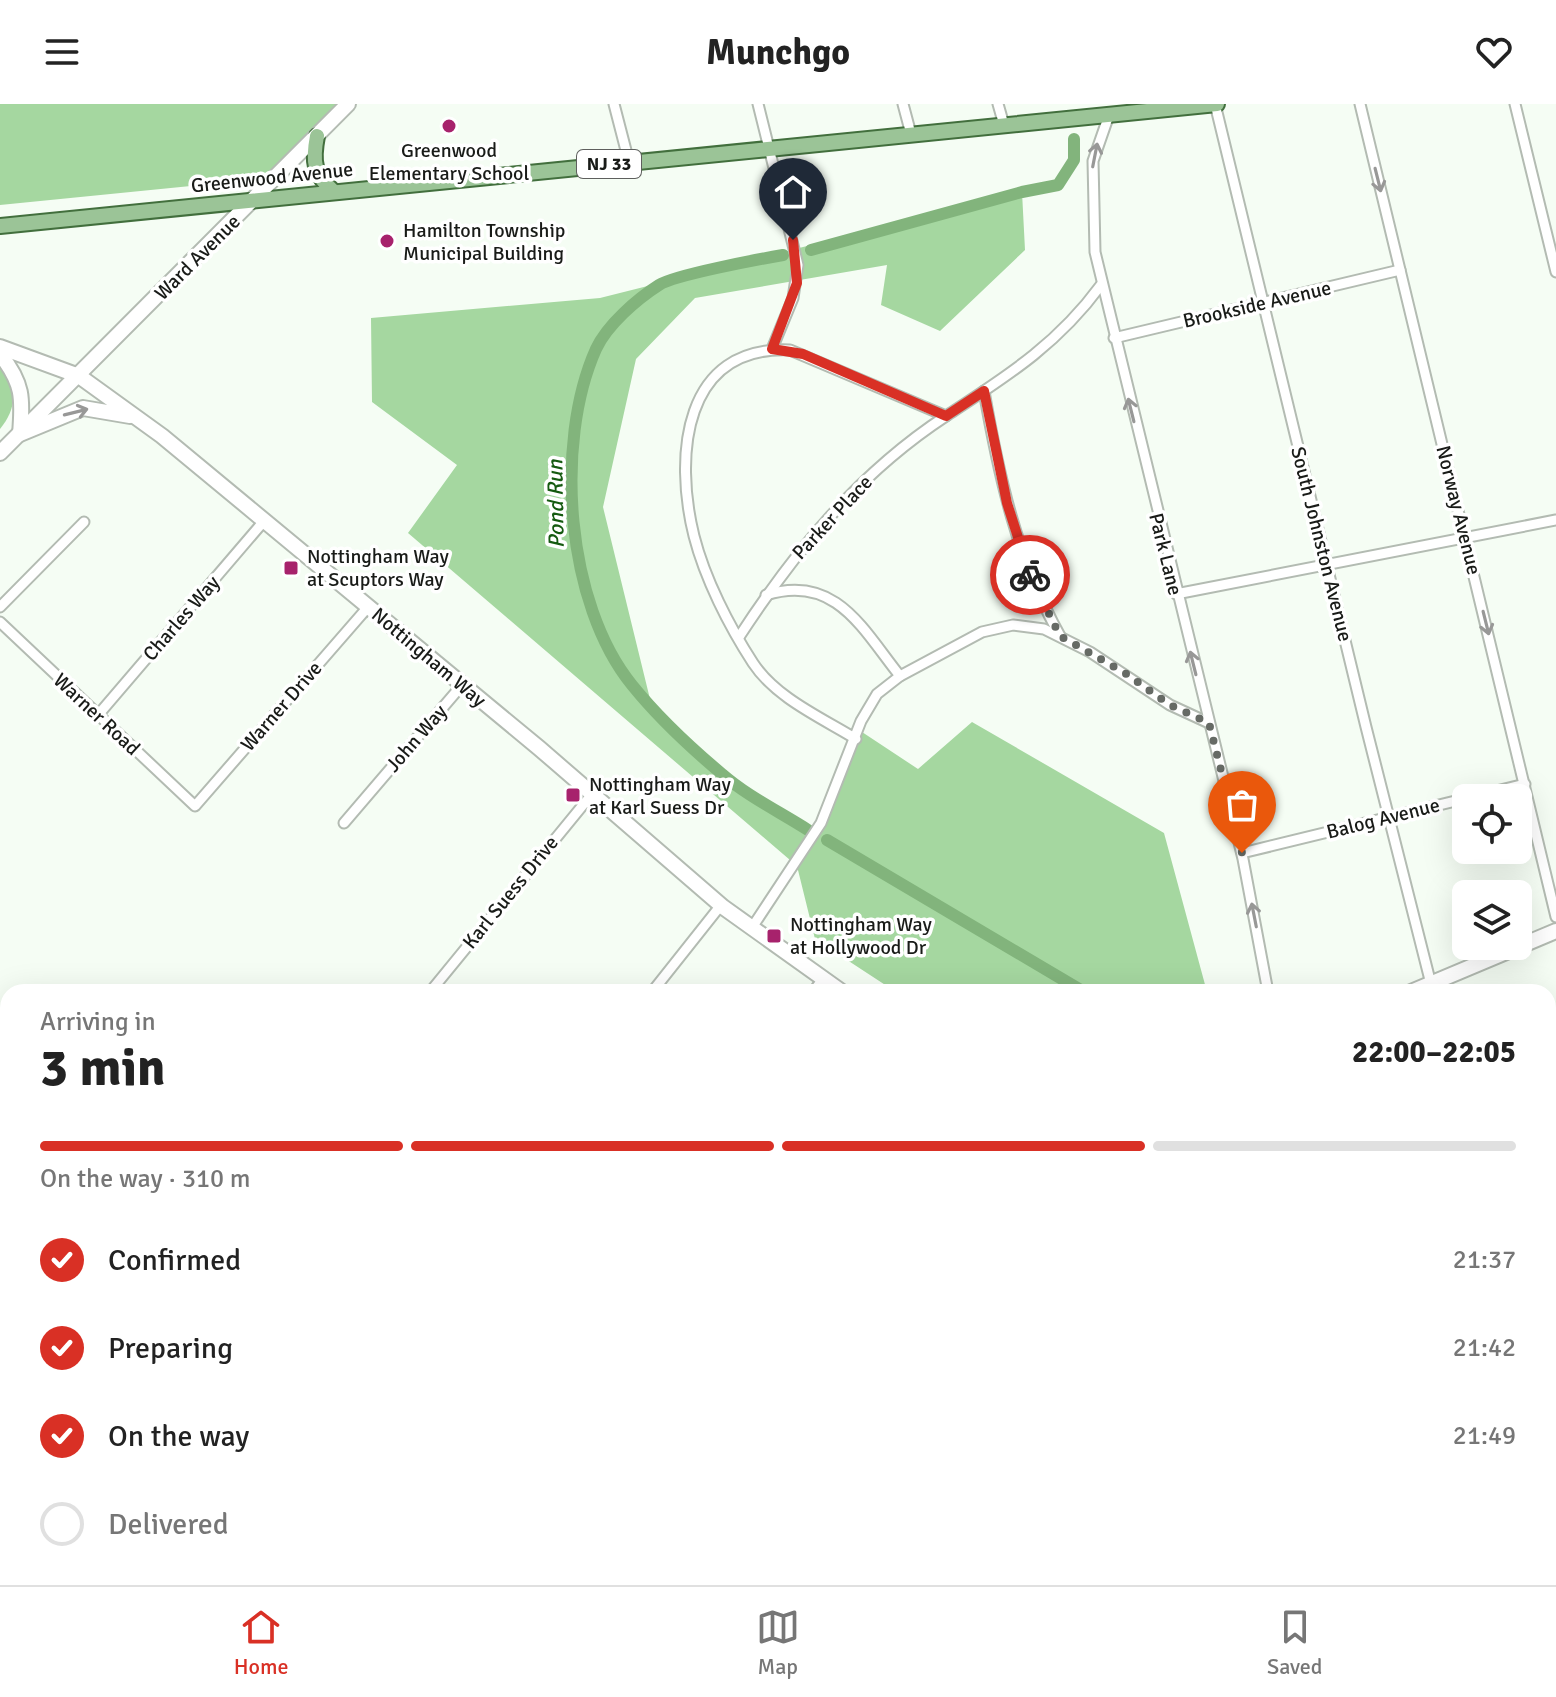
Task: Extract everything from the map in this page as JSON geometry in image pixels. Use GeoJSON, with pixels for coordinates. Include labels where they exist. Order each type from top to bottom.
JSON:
{"type":"FeatureCollection","features":[{"type":"Feature","properties":{"kind":"main road","name":"Greenwood Avenue"},"geometry":{"type":"LineString","coordinates":[[0,226],[1216,104]]}},
{"type":"Feature","properties":{"kind":"main road"},"geometry":{"type":"LineString","coordinates":[[317,136],[313,158],[317,177],[333,191]]}},
{"type":"Feature","properties":{"kind":"street","name":"Ward Avenue"},"geometry":{"type":"LineString","coordinates":[[0,453],[348,104]]}},
{"type":"Feature","properties":{"kind":"street"},"geometry":{"type":"LineString","coordinates":[[614,104],[629,162]]}},
{"type":"Feature","properties":{"kind":"street"},"geometry":{"type":"LineString","coordinates":[[758,104],[798,265],[793,298],[772,349]]}},
{"type":"Feature","properties":{"kind":"street"},"geometry":{"type":"LineString","coordinates":[[903,104],[911,134]]}},
{"type":"Feature","properties":{"kind":"street"},"geometry":{"type":"LineString","coordinates":[[998,104],[1004,125]]}},
{"type":"Feature","properties":{"kind":"street","name":"South Johnston Avenue"},"geometry":{"type":"LineString","coordinates":[[1216,104],[1430,984]]}},
{"type":"Feature","properties":{"kind":"street","name":"Norway Avenue"},"geometry":{"type":"LineString","coordinates":[[1360,104],[1525,784]]}},
{"type":"Feature","properties":{"kind":"street"},"geometry":{"type":"LineString","coordinates":[[1515,104],[1556,272]]}},
{"type":"Feature","properties":{"kind":"street","name":"Park Lane"},"geometry":{"type":"LineString","coordinates":[[1109,115],[1098,139],[1091,186],[1091,219],[1101,285],[1242,853],[1267,984]]}},
{"type":"Feature","properties":{"kind":"street","name":"Brookside Avenue"},"geometry":{"type":"LineString","coordinates":[[1114,338],[1400,270]]}},
{"type":"Feature","properties":{"kind":"street","name":"Parker Place"},"geometry":{"type":"LineString","coordinates":[[739,637],[802,547],[851,493],[946,416],[1038,355],[1063,332],[1101,285]]}},
{"type":"Feature","properties":{"kind":"street","name":"Nottingham Way"},"geometry":{"type":"LineString","coordinates":[[0,347],[79,376],[135,417],[462,685],[750,929],[830,984]]}},
{"type":"Feature","properties":{"kind":"street"},"geometry":{"type":"LineString","coordinates":[[856,739],[777,689],[754,664],[695,537],[687,489],[689,440],[704,387],[714,373],[737,357],[772,349],[803,354],[946,416]]}},
{"type":"Feature","properties":{"kind":"street"},"geometry":{"type":"LineString","coordinates":[[0,354],[18,377],[22,407],[20,434],[83,408],[135,417]]}},
{"type":"Feature","properties":{"kind":"street"},"geometry":{"type":"LineString","coordinates":[[984,391],[997,463],[1022,554],[1060,636]]}},
{"type":"Feature","properties":{"kind":"street"},"geometry":{"type":"LineString","coordinates":[[1176,594],[1556,520]]}},
{"type":"Feature","properties":{"kind":"street","name":"Charles Way"},"geometry":{"type":"LineString","coordinates":[[98,715],[264,521]]}},
{"type":"Feature","properties":{"kind":"street"},"geometry":{"type":"LineString","coordinates":[[0,607],[84,522]]}},
{"type":"Feature","properties":{"kind":"street"},"geometry":{"type":"LineString","coordinates":[[766,595],[794,589],[810,590],[836,601],[900,676]]}},
{"type":"Feature","properties":{"kind":"street","name":"Warner Drive"},"geometry":{"type":"LineString","coordinates":[[195,806],[368,607]]}},
{"type":"Feature","properties":{"kind":"street","name":"Warner Road"},"geometry":{"type":"LineString","coordinates":[[0,622],[195,806]]}},
{"type":"Feature","properties":{"kind":"street"},"geometry":{"type":"LineString","coordinates":[[750,929],[821,823],[868,707],[877,694],[900,676],[998,627],[1030,626],[1060,636],[1125,673],[1170,705],[1209,723]]}},
{"type":"Feature","properties":{"kind":"street","name":"John Way"},"geometry":{"type":"LineString","coordinates":[[344,823],[462,685]]}},
{"type":"Feature","properties":{"kind":"street","name":"Karl Suess Drive"},"geometry":{"type":"LineString","coordinates":[[437,984],[592,794]]}},
{"type":"Feature","properties":{"kind":"street","name":"Balog Avenue"},"geometry":{"type":"LineString","coordinates":[[1242,853],[1452,801]]}},
{"type":"Feature","properties":{"kind":"street","name":"Norway Avenue"},"geometry":{"type":"LineString","coordinates":[[1532,814],[1556,917]]}},
{"type":"Feature","properties":{"kind":"street"},"geometry":{"type":"LineString","coordinates":[[658,984],[721,905]]}},
{"type":"Feature","properties":{"kind":"street"},"geometry":{"type":"LineString","coordinates":[[1440,984],[1556,931]]}},
{"type":"Feature","properties":{"kind":"street"},"geometry":{"type":"LineString","coordinates":[[819,984],[823,979]]}},
{"type":"Feature","properties":{"kind":"green space"},"geometry":{"type":"Polygon","coordinates":[[[0,104],[355,104],[282,177],[0,205],[0,104]]]}},
{"type":"Feature","properties":{"kind":"green space"},"geometry":{"type":"Polygon","coordinates":[[[1022,192],[1025,250],[940,331],[881,305],[887,265],[695,298],[636,359],[603,507],[650,699],[732,785],[819,831],[862,732],[918,769],[972,722],[1164,833],[1205,984],[884,984],[815,939],[797,866],[408,533],[457,465],[372,402],[371,318],[600,298],[1022,192]]]}},
{"type":"Feature","properties":{"kind":"green space"},"geometry":{"type":"Polygon","coordinates":[[[0,368],[10,383],[13,398],[10,413],[0,429],[0,368]]]}},
{"type":"Feature","properties":{"kind":"waterway"},"geometry":{"type":"LineString","coordinates":[[811,250],[1058,185],[1074,160],[1074,139]]}},
{"type":"Feature","properties":{"kind":"waterway","name":"Pond Run"},"geometry":{"type":"LineString","coordinates":[[783,255],[668,281],[641,298],[607,331],[596,349],[583,387],[575,430],[572,475],[574,522],[581,568],[593,612],[610,651],[632,685],[675,731],[722,774],[808,830]]}},
{"type":"Feature","properties":{"kind":"waterway","name":"Pond Run"},"geometry":{"type":"LineString","coordinates":[[827,840],[1070,984]]}},
{"type":"Feature","properties":{"kind":"way so far"},"geometry":{"type":"LineString","coordinates":[[1030,575],[1060,636],[1125,673],[1170,705],[1209,723],[1242,853]]}},
{"type":"Feature","properties":{"kind":"place","name":"Greenwood Elementary School"},"geometry":{"type":"Point","coordinates":[449,126]}},
{"type":"Feature","properties":{"kind":"place","name":"Hamilton Township Municipal Building"},"geometry":{"type":"Point","coordinates":[387,241]}},
{"type":"Feature","properties":{"kind":"place","name":"Nottingham Way at Scuptors Way"},"geometry":{"type":"Point","coordinates":[291,568]}},
{"type":"Feature","properties":{"kind":"place","name":"Nottingham Way at Karl Suess Dr"},"geometry":{"type":"Point","coordinates":[573,795]}},
{"type":"Feature","properties":{"kind":"place","name":"Nottingham Way at Hollywood Dr"},"geometry":{"type":"Point","coordinates":[774,936]}},
{"type":"Feature","properties":{"kind":"route"},"geometry":{"type":"LineString","coordinates":[[793,240],[798,265],[797,283],[772,349],[803,354],[946,416],[984,391],[1007,503],[1030,575]]}}]}
